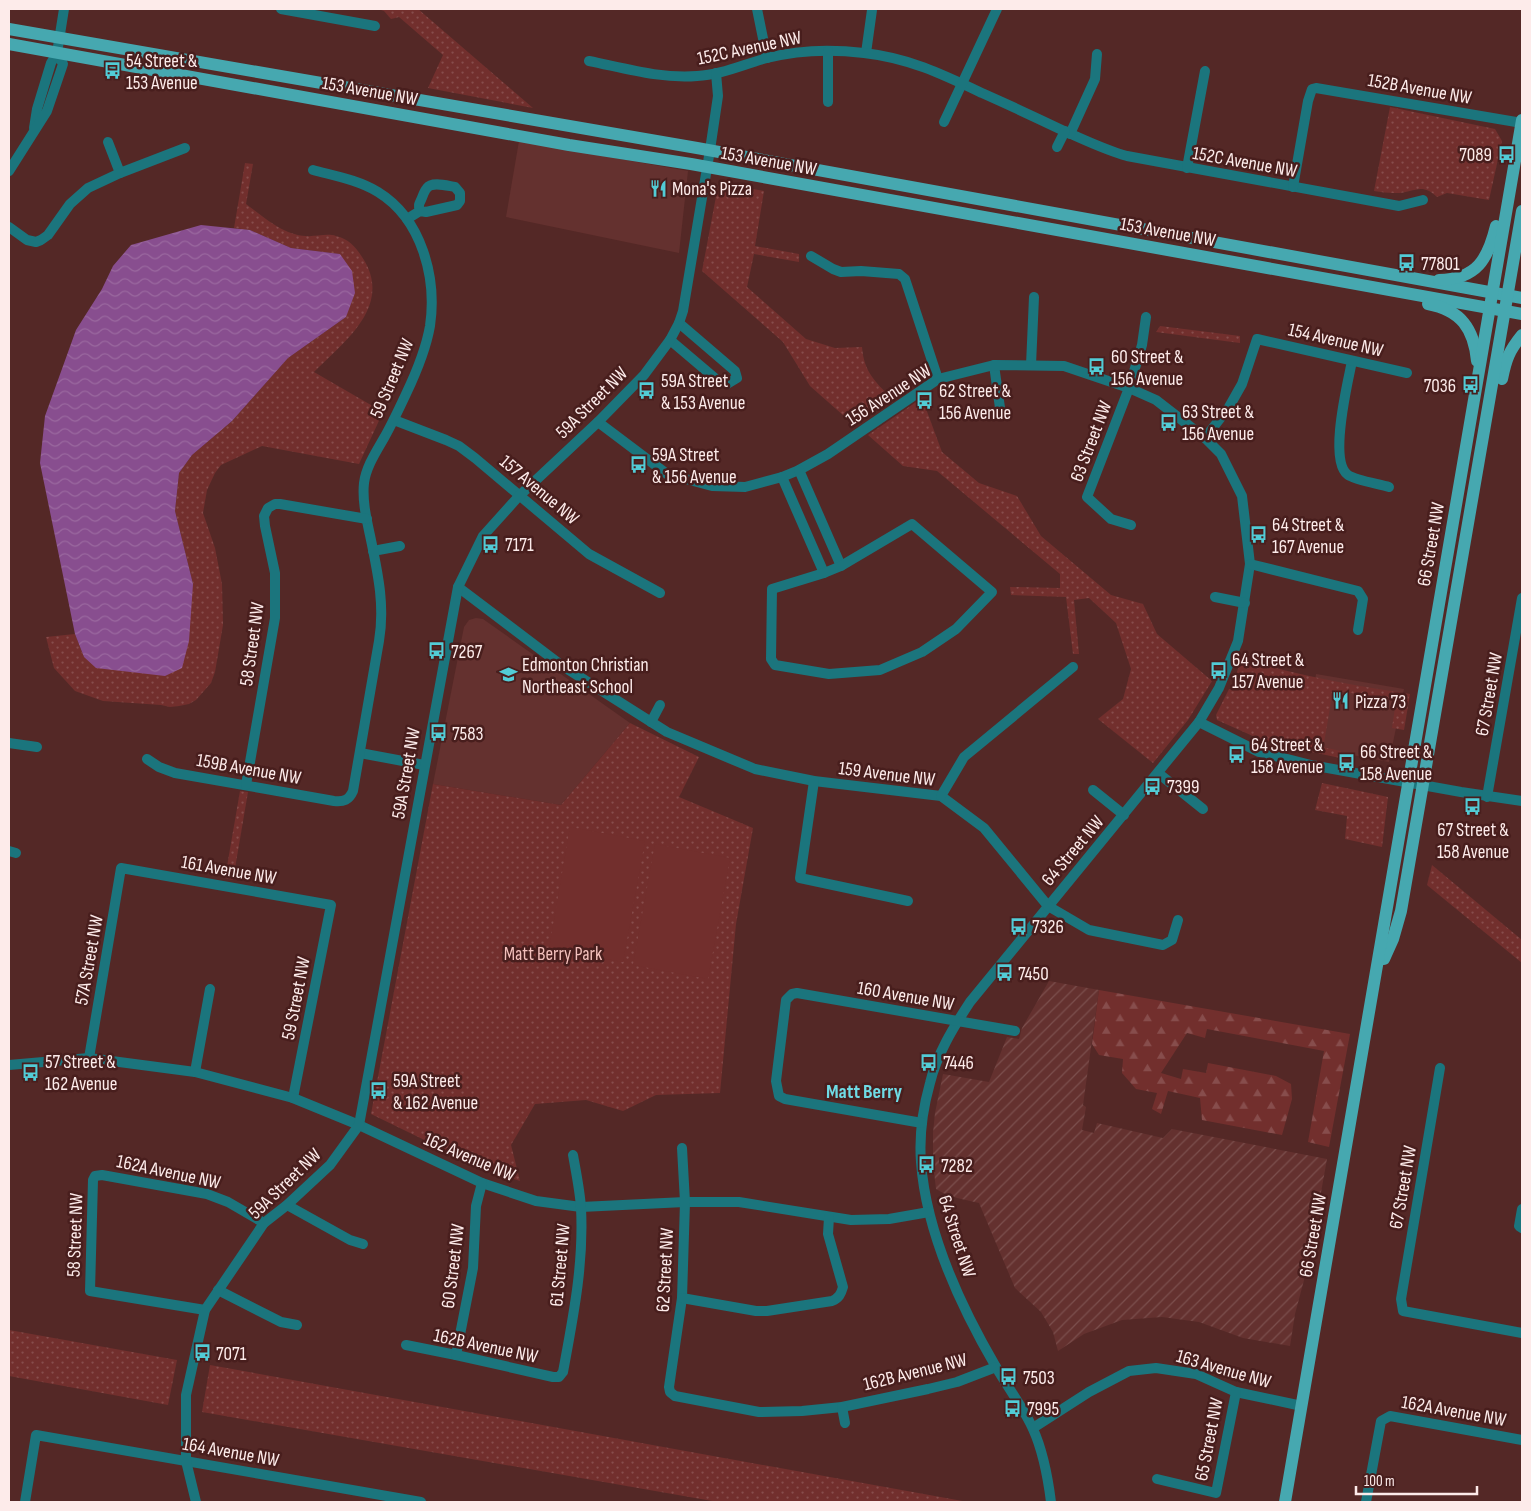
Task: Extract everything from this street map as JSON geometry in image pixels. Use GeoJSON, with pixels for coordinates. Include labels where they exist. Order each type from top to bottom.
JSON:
{"type":"FeatureCollection","features":[{"type":"Feature","properties":{"kind":"main road","name":"153 Avenue NW"},"geometry":{"type":"LineString","coordinates":[[9,29],[710,150],[1522,298]]}},
{"type":"Feature","properties":{"kind":"main road","name":"153 Avenue NW"},"geometry":{"type":"LineString","coordinates":[[9,44],[569,145],[707,167],[1522,314]]}},
{"type":"Feature","properties":{"kind":"main road","name":"66 Street NW"},"geometry":{"type":"LineString","coordinates":[[1285,1502],[1522,122]]}},
{"type":"Feature","properties":{"kind":"main road"},"geometry":{"type":"LineString","coordinates":[[1422,280],[1448,280],[1476,269],[1486,257],[1492,244],[1498,217],[1510,191]]}},
{"type":"Feature","properties":{"kind":"main road","name":"66 Street NW"},"geometry":{"type":"LineString","coordinates":[[1376,975],[1393,939],[1401,911],[1522,211]]}},
{"type":"Feature","properties":{"kind":"main road"},"geometry":{"type":"LineString","coordinates":[[1518,236],[1519,254],[1522,261]]}},
{"type":"Feature","properties":{"kind":"main road"},"geometry":{"type":"LineString","coordinates":[[1317,277],[1368,294],[1434,306],[1450,311],[1468,326],[1472,334],[1476,348],[1478,376]]}},
{"type":"Feature","properties":{"kind":"main road"},"geometry":{"type":"LineString","coordinates":[[1477,476],[1494,421],[1505,363],[1512,348],[1522,335]]}},
{"type":"Feature","properties":{"kind":"street"},"geometry":{"type":"LineString","coordinates":[[9,171],[25,147],[33,130],[47,111],[59,79],[63,64],[57,53],[64,9]]}},
{"type":"Feature","properties":{"kind":"street"},"geometry":{"type":"LineString","coordinates":[[284,9],[375,26]]}},
{"type":"Feature","properties":{"kind":"street"},"geometry":{"type":"LineString","coordinates":[[757,9],[767,58]]}},
{"type":"Feature","properties":{"kind":"street"},"geometry":{"type":"LineString","coordinates":[[944,122],[997,9]]}},
{"type":"Feature","properties":{"kind":"street"},"geometry":{"type":"LineString","coordinates":[[866,53],[872,10]]}},
{"type":"Feature","properties":{"kind":"street","name":"152C Avenue NW"},"geometry":{"type":"LineString","coordinates":[[828,51],[828,102]]}},
{"type":"Feature","properties":{"kind":"street","name":"152C Avenue NW"},"geometry":{"type":"LineString","coordinates":[[589,61],[672,76],[698,76],[716,73],[767,58],[805,52],[866,53],[915,64],[937,72],[1067,132],[1114,152],[1141,160],[1400,206],[1423,200]]}},
{"type":"Feature","properties":{"kind":"street"},"geometry":{"type":"LineString","coordinates":[[1058,146],[1095,79],[1097,54]]}},
{"type":"Feature","properties":{"kind":"street"},"geometry":{"type":"LineString","coordinates":[[1187,168],[1205,70]]}},
{"type":"Feature","properties":{"kind":"street","name":"59A Street NW"},"geometry":{"type":"LineString","coordinates":[[196,1502],[186,1461],[186,1394],[205,1310],[264,1223],[287,1205],[330,1165],[359,1125],[458,587],[483,536],[519,496],[598,422],[644,375],[670,340],[679,323],[683,311],[710,150],[718,91],[716,73]]}},
{"type":"Feature","properties":{"kind":"street","name":"152B Avenue NW"},"geometry":{"type":"LineString","coordinates":[[1293,186],[1308,101],[1312,90],[1321,88],[1522,122]]}},
{"type":"Feature","properties":{"kind":"street"},"geometry":{"type":"LineString","coordinates":[[108,142],[120,173]]}},
{"type":"Feature","properties":{"kind":"street"},"geometry":{"type":"LineString","coordinates":[[9,227],[25,238],[36,242],[41,240],[48,234],[65,209],[95,184],[185,148]]}},
{"type":"Feature","properties":{"kind":"street","name":"59 Street NW"},"geometry":{"type":"LineString","coordinates":[[313,170],[367,186],[386,198],[407,219],[416,236],[426,261],[430,285],[431,315],[423,350],[411,384],[365,476],[364,493],[381,599],[382,618],[353,790],[347,799]]}},
{"type":"Feature","properties":{"kind":"street"},"geometry":{"type":"LineString","coordinates":[[407,219],[420,211]]}},
{"type":"Feature","properties":{"kind":"street"},"geometry":{"type":"LineString","coordinates":[[811,256],[841,272],[861,271],[899,274],[905,279],[938,380]]}},
{"type":"Feature","properties":{"kind":"street"},"geometry":{"type":"LineString","coordinates":[[1031,365],[1034,296]]}},
{"type":"Feature","properties":{"kind":"street","name":"63 Street NW"},"geometry":{"type":"LineString","coordinates":[[1132,525],[1111,520],[1087,497],[1129,388],[1142,346],[1146,317]]}},
{"type":"Feature","properties":{"kind":"street"},"geometry":{"type":"LineString","coordinates":[[670,340],[716,379],[727,384],[737,378],[736,370],[679,323]]}},
{"type":"Feature","properties":{"kind":"street","name":"154 Avenue NW"},"geometry":{"type":"LineString","coordinates":[[1205,438],[1229,408],[1242,384],[1257,338],[1407,373]]}},
{"type":"Feature","properties":{"kind":"street"},"geometry":{"type":"LineString","coordinates":[[1352,360],[1338,442],[1342,468],[1351,477],[1389,487]]}},
{"type":"Feature","properties":{"kind":"street"},"geometry":{"type":"LineString","coordinates":[[994,365],[1001,415]]}},
{"type":"Feature","properties":{"kind":"street","name":"156 Avenue NW"},"geometry":{"type":"LineString","coordinates":[[598,422],[667,474],[712,486],[745,487],[782,477],[828,454],[938,380],[994,365],[1031,365],[1064,366],[1129,388],[1156,400],[1205,438]]}},
{"type":"Feature","properties":{"kind":"street","name":"157 Avenue NW"},"geometry":{"type":"LineString","coordinates":[[394,420],[459,446],[476,458],[589,554],[660,593]]}},
{"type":"Feature","properties":{"kind":"street","name":"64 Street NW"},"geometry":{"type":"LineString","coordinates":[[1051,1502],[1042,1454],[1033,1428],[996,1367],[962,1301],[939,1245],[929,1212],[921,1161],[922,1124],[934,1069],[943,1047],[970,1002],[1199,722],[1219,688],[1238,640],[1250,564],[1242,496],[1221,454],[1205,438]]}},
{"type":"Feature","properties":{"kind":"street"},"geometry":{"type":"LineString","coordinates":[[799,470],[841,566]]}},
{"type":"Feature","properties":{"kind":"street"},"geometry":{"type":"LineString","coordinates":[[782,477],[824,573]]}},
{"type":"Feature","properties":{"kind":"street","name":"58 Street NW"},"geometry":{"type":"LineString","coordinates":[[246,785],[275,618],[274,573],[264,522],[265,513],[268,508],[275,504],[280,504],[367,518]]}},
{"type":"Feature","properties":{"kind":"street"},"geometry":{"type":"LineString","coordinates":[[912,524],[992,592],[956,629],[922,652],[880,670],[829,674],[775,665],[771,659],[772,590],[824,573],[841,566],[912,524]]}},
{"type":"Feature","properties":{"kind":"street"},"geometry":{"type":"LineString","coordinates":[[373,551],[400,546]]}},
{"type":"Feature","properties":{"kind":"street"},"geometry":{"type":"LineString","coordinates":[[1250,564],[1358,591],[1363,599],[1358,630]]}},
{"type":"Feature","properties":{"kind":"street","name":"159 Avenue NW"},"geometry":{"type":"LineString","coordinates":[[458,587],[561,665],[667,732],[755,769],[814,781],[941,796],[984,828],[1048,906],[1089,930],[1163,944],[1172,940],[1178,920]]}},
{"type":"Feature","properties":{"kind":"street"},"geometry":{"type":"LineString","coordinates":[[1215,597],[1244,603]]}},
{"type":"Feature","properties":{"kind":"street","name":"67 Street NW"},"geometry":{"type":"LineString","coordinates":[[1487,797],[1522,598]]}},
{"type":"Feature","properties":{"kind":"street"},"geometry":{"type":"LineString","coordinates":[[941,796],[964,757],[1073,666]]}},
{"type":"Feature","properties":{"kind":"street"},"geometry":{"type":"LineString","coordinates":[[651,722],[660,705]]}},
{"type":"Feature","properties":{"kind":"street"},"geometry":{"type":"LineString","coordinates":[[1199,722],[1259,752],[1311,765],[1522,802]]}},
{"type":"Feature","properties":{"kind":"street"},"geometry":{"type":"LineString","coordinates":[[9,743],[38,747]]}},
{"type":"Feature","properties":{"kind":"street"},"geometry":{"type":"LineString","coordinates":[[360,753],[424,765]]}},
{"type":"Feature","properties":{"kind":"street","name":"159B Avenue NW"},"geometry":{"type":"LineString","coordinates":[[147,758],[159,767],[176,773],[334,801],[344,801],[347,799]]}},
{"type":"Feature","properties":{"kind":"street"},"geometry":{"type":"LineString","coordinates":[[1158,773],[1203,809]]}},
{"type":"Feature","properties":{"kind":"street"},"geometry":{"type":"LineString","coordinates":[[814,781],[800,878],[908,901]]}},
{"type":"Feature","properties":{"kind":"street","name":"64 Street NW"},"geometry":{"type":"LineString","coordinates":[[1093,790],[1124,815]]}},
{"type":"Feature","properties":{"kind":"street","name":"161 Avenue NW"},"geometry":{"type":"LineString","coordinates":[[121,868],[332,905]]}},
{"type":"Feature","properties":{"kind":"street","name":"57A Street NW"},"geometry":{"type":"LineString","coordinates":[[89,1058],[121,868]]}},
{"type":"Feature","properties":{"kind":"street","name":"59 Street NW"},"geometry":{"type":"LineString","coordinates":[[293,1098],[332,905]]}},
{"type":"Feature","properties":{"kind":"street"},"geometry":{"type":"LineString","coordinates":[[195,1072],[210,989]]}},
{"type":"Feature","properties":{"kind":"street","name":"160 Avenue NW"},"geometry":{"type":"LineString","coordinates":[[922,1124],[785,1099],[780,1096],[776,1081],[786,1000],[792,994],[797,993],[1015,1032]]}},
{"type":"Feature","properties":{"kind":"street","name":"162 Avenue NW"},"geometry":{"type":"LineString","coordinates":[[9,1065],[89,1058],[195,1072],[293,1098],[359,1125],[482,1183],[536,1201],[581,1207],[685,1202],[738,1202],[851,1220],[889,1219],[929,1212]]}},
{"type":"Feature","properties":{"kind":"street","name":"67 Street NW"},"geometry":{"type":"LineString","coordinates":[[1440,1068],[1401,1299],[1403,1311],[1522,1333]]}},
{"type":"Feature","properties":{"kind":"street","name":"62 Street NW"},"geometry":{"type":"LineString","coordinates":[[670,1392],[682,1298],[685,1202],[682,1148]]}},
{"type":"Feature","properties":{"kind":"street","name":"61 Street NW"},"geometry":{"type":"LineString","coordinates":[[559,1377],[563,1372],[574,1312],[581,1258],[581,1207],[573,1155]]}},
{"type":"Feature","properties":{"kind":"street","name":"162A Avenue NW"},"geometry":{"type":"LineString","coordinates":[[93,1180],[95,1176],[102,1175],[208,1194],[228,1202],[264,1223]]}},
{"type":"Feature","properties":{"kind":"street","name":"58 Street NW"},"geometry":{"type":"LineString","coordinates":[[93,1180],[90,1291],[205,1310]]}},
{"type":"Feature","properties":{"kind":"street","name":"60 Street NW"},"geometry":{"type":"LineString","coordinates":[[456,1355],[473,1268],[476,1206],[482,1183]]}},
{"type":"Feature","properties":{"kind":"street"},"geometry":{"type":"LineString","coordinates":[[287,1205],[350,1240],[363,1244]]}},
{"type":"Feature","properties":{"kind":"street"},"geometry":{"type":"LineString","coordinates":[[1521,1227],[1522,1209]]}},
{"type":"Feature","properties":{"kind":"street"},"geometry":{"type":"LineString","coordinates":[[682,1298],[756,1311],[776,1310],[837,1299],[842,1294],[842,1280],[828,1234],[829,1217]]}},
{"type":"Feature","properties":{"kind":"street"},"geometry":{"type":"LineString","coordinates":[[218,1290],[280,1322],[297,1325]]}},
{"type":"Feature","properties":{"kind":"street","name":"162B Avenue NW"},"geometry":{"type":"LineString","coordinates":[[406,1345],[559,1377]]}},
{"type":"Feature","properties":{"kind":"street","name":"162B Avenue NW"},"geometry":{"type":"LineString","coordinates":[[670,1392],[680,1398],[760,1412],[802,1411],[842,1406],[928,1389],[957,1382],[996,1367]]}},
{"type":"Feature","properties":{"kind":"street","name":"163 Avenue NW"},"geometry":{"type":"LineString","coordinates":[[1033,1428],[1089,1392],[1129,1371],[1156,1368],[1196,1374],[1236,1392],[1302,1406]]}},
{"type":"Feature","properties":{"kind":"street","name":"65 Street NW"},"geometry":{"type":"LineString","coordinates":[[1157,1479],[1216,1493],[1236,1392]]}},
{"type":"Feature","properties":{"kind":"street","name":"162B Avenue NW"},"geometry":{"type":"LineString","coordinates":[[842,1406],[845,1423]]}},
{"type":"Feature","properties":{"kind":"street","name":"162A Avenue NW"},"geometry":{"type":"LineString","coordinates":[[1366,1502],[1381,1421],[1390,1416],[1522,1440]]}},
{"type":"Feature","properties":{"kind":"street","name":"164 Avenue NW"},"geometry":{"type":"LineString","coordinates":[[25,1502],[36,1435],[416,1502]]}},
{"type":"Feature","properties":{"kind":"shaded area"},"geometry":{"type":"Polygon","coordinates":[[[519,141],[688,171],[679,253],[506,217],[519,141]]]}},
{"type":"Feature","properties":{"kind":"shaded area","name":"Edmonton Christian Northeast School"},"geometry":{"type":"Polygon","coordinates":[[[483,619],[630,723],[561,805],[433,784],[464,627],[469,620],[483,619]]]}},
{"type":"Feature","properties":{"kind":"shaded area"},"geometry":{"type":"Polygon","coordinates":[[[1316,674],[1404,689],[1389,762],[1305,746],[1316,674]]]}},
{"type":"Feature","properties":{"kind":"shaded area"},"geometry":{"type":"Polygon","coordinates":[[[1049,981],[1099,990],[1083,1105],[1086,1107],[1082,1130],[1094,1133],[1097,1123],[1163,1138],[1172,1129],[1327,1159],[1308,1265],[1295,1314],[1290,1346],[1243,1338],[1199,1322],[1162,1317],[1122,1320],[1084,1334],[1058,1351],[1053,1332],[1041,1312],[1015,1288],[979,1203],[957,1198],[936,1189],[933,1163],[933,1133],[943,1074],[989,1082],[1007,1037],[1019,1039],[1022,1028],[1049,981]]]}},
{"type":"Feature","properties":{"kind":"green space"},"geometry":{"type":"Polygon","coordinates":[[[378,9],[418,9],[533,108],[428,88],[443,55],[399,17],[391,19],[384,11],[378,9]]]}},
{"type":"Feature","properties":{"kind":"green space"},"geometry":{"type":"Polygon","coordinates":[[[1390,107],[1495,129],[1502,141],[1489,200],[1447,193],[1437,197],[1431,192],[1421,189],[1401,193],[1374,191],[1390,107]]]}},
{"type":"Feature","properties":{"kind":"green space"},"geometry":{"type":"Polygon","coordinates":[[[245,163],[253,164],[246,204],[289,232],[306,236],[332,235],[341,237],[356,248],[364,260],[371,277],[372,293],[368,308],[361,322],[350,336],[314,372],[383,412],[359,464],[262,446],[221,465],[207,490],[203,513],[215,548],[222,584],[223,625],[215,672],[211,683],[196,700],[179,706],[170,707],[103,701],[75,691],[54,668],[46,637],[75,634],[84,657],[193,584],[175,511],[179,473],[192,455],[232,421],[288,358],[346,317],[340,254],[291,248],[250,230],[234,228],[245,163]]]}},
{"type":"Feature","properties":{"kind":"green space"},"geometry":{"type":"Polygon","coordinates":[[[721,183],[764,191],[755,246],[799,254],[799,262],[754,254],[747,287],[806,339],[835,348],[862,347],[865,363],[871,376],[891,398],[853,424],[810,386],[783,342],[702,271],[718,186],[721,183]]]}},
{"type":"Feature","properties":{"kind":"green space"},"geometry":{"type":"Polygon","coordinates":[[[1160,326],[1240,336],[1240,343],[1156,332],[1160,326]]]}},
{"type":"Feature","properties":{"kind":"green space"},"geometry":{"type":"Polygon","coordinates":[[[922,398],[942,452],[979,483],[1017,496],[1041,536],[1111,595],[1143,604],[1157,634],[1212,681],[1188,720],[1153,763],[1098,719],[1123,699],[1131,669],[1116,623],[1089,598],[1074,600],[1079,654],[1073,654],[1066,597],[1011,595],[1010,587],[1060,588],[1060,574],[937,471],[903,466],[868,435],[922,398]]]}},
{"type":"Feature","properties":{"kind":"green space"},"geometry":{"type":"Polygon","coordinates":[[[1242,658],[1305,675],[1410,694],[1404,730],[1392,728],[1396,701],[1333,690],[1322,747],[1341,751],[1340,758],[1274,744],[1255,737],[1217,720],[1216,715],[1229,689],[1233,689],[1242,658]]]}},
{"type":"Feature","properties":{"kind":"green space","name":"Matt Berry Park"},"geometry":{"type":"Polygon","coordinates":[[[630,723],[699,757],[679,797],[753,828],[736,924],[720,1093],[656,1095],[623,1111],[586,1100],[535,1104],[511,1145],[520,1181],[484,1169],[371,1114],[433,784],[561,805],[630,723]]]}},
{"type":"Feature","properties":{"kind":"green space"},"geometry":{"type":"Polygon","coordinates":[[[1322,783],[1388,797],[1382,847],[1345,839],[1347,816],[1315,810],[1322,783]]]}},
{"type":"Feature","properties":{"kind":"green space"},"geometry":{"type":"Polygon","coordinates":[[[240,791],[248,792],[233,880],[225,878],[240,791]]]}},
{"type":"Feature","properties":{"kind":"green space"},"geometry":{"type":"Polygon","coordinates":[[[570,827],[645,841],[623,962],[549,949],[570,827]]]}},
{"type":"Feature","properties":{"kind":"green space"},"geometry":{"type":"Polygon","coordinates":[[[655,844],[730,858],[708,979],[633,965],[655,844]]]}},
{"type":"Feature","properties":{"kind":"green space"},"geometry":{"type":"Polygon","coordinates":[[[1432,865],[1522,940],[1522,963],[1427,885],[1432,865]]]}},
{"type":"Feature","properties":{"kind":"green space"},"geometry":{"type":"Polygon","coordinates":[[[1099,990],[1350,1034],[1329,1147],[1308,1142],[1324,1051],[1207,1029],[1205,1038],[1187,1033],[1161,1073],[1181,1079],[1183,1069],[1206,1073],[1208,1063],[1276,1076],[1291,1084],[1292,1099],[1282,1135],[1202,1120],[1200,1098],[1168,1091],[1161,1114],[1152,1109],[1157,1093],[1136,1089],[1122,1073],[1123,1059],[1099,1055],[1092,1044],[1099,990]]]}},
{"type":"Feature","properties":{"kind":"green space"},"geometry":{"type":"Polygon","coordinates":[[[9,1330],[177,1360],[168,1405],[9,1376],[9,1330]]]}},
{"type":"Feature","properties":{"kind":"green space"},"geometry":{"type":"Polygon","coordinates":[[[210,1365],[968,1502],[718,1502],[202,1412],[210,1365]]]}},
{"type":"Feature","properties":{"kind":"water"},"geometry":{"type":"Polygon","coordinates":[[[201,225],[250,230],[291,248],[340,254],[352,271],[355,293],[346,317],[288,358],[232,421],[192,455],[179,473],[175,511],[193,584],[189,641],[182,668],[165,676],[96,668],[84,657],[75,634],[40,463],[45,416],[76,330],[102,289],[113,266],[131,245],[201,225]]]}},
{"type":"Feature","properties":{"kind":"place","name":"54 Street & 153 Avenue"},"geometry":{"type":"Point","coordinates":[112,71]}},
{"type":"Feature","properties":{"kind":"place","name":"7089"},"geometry":{"type":"Point","coordinates":[1506,154]}},
{"type":"Feature","properties":{"kind":"place","name":"Mona's Pizza"},"geometry":{"type":"Point","coordinates":[658,188]}},
{"type":"Feature","properties":{"kind":"place","name":"77801"},"geometry":{"type":"Point","coordinates":[1407,263]}},
{"type":"Feature","properties":{"kind":"place","name":"60 Street & 156 Avenue"},"geometry":{"type":"Point","coordinates":[1097,367]}},
{"type":"Feature","properties":{"kind":"place","name":"7036"},"geometry":{"type":"Point","coordinates":[1470,385]}},
{"type":"Feature","properties":{"kind":"place","name":"59A Street & 153 Avenue"},"geometry":{"type":"Point","coordinates":[647,391]}},
{"type":"Feature","properties":{"kind":"place","name":"62 Street & 156 Avenue"},"geometry":{"type":"Point","coordinates":[925,401]}},
{"type":"Feature","properties":{"kind":"place","name":"63 Street & 156 Avenue"},"geometry":{"type":"Point","coordinates":[1168,422]}},
{"type":"Feature","properties":{"kind":"place","name":"59A Street & 156 Avenue"},"geometry":{"type":"Point","coordinates":[638,465]}},
{"type":"Feature","properties":{"kind":"place","name":"64 Street & 167 Avenue"},"geometry":{"type":"Point","coordinates":[1258,535]}},
{"type":"Feature","properties":{"kind":"place","name":"7171"},"geometry":{"type":"Point","coordinates":[491,544]}},
{"type":"Feature","properties":{"kind":"place","name":"7267"},"geometry":{"type":"Point","coordinates":[437,651]}},
{"type":"Feature","properties":{"kind":"place","name":"64 Street & 157 Avenue"},"geometry":{"type":"Point","coordinates":[1218,670]}},
{"type":"Feature","properties":{"kind":"place","name":"Edmonton Christian Northeast School"},"geometry":{"type":"Point","coordinates":[508,675]}},
{"type":"Feature","properties":{"kind":"place","name":"Pizza 73"},"geometry":{"type":"Point","coordinates":[1341,701]}},
{"type":"Feature","properties":{"kind":"place","name":"7583"},"geometry":{"type":"Point","coordinates":[438,733]}},
{"type":"Feature","properties":{"kind":"place","name":"64 Street & 158 Avenue"},"geometry":{"type":"Point","coordinates":[1237,755]}},
{"type":"Feature","properties":{"kind":"place","name":"66 Street & 158 Avenue"},"geometry":{"type":"Point","coordinates":[1346,762]}},
{"type":"Feature","properties":{"kind":"place","name":"7399"},"geometry":{"type":"Point","coordinates":[1153,786]}},
{"type":"Feature","properties":{"kind":"place","name":"67 Street & 158 Avenue"},"geometry":{"type":"Point","coordinates":[1473,806]}},
{"type":"Feature","properties":{"kind":"place","name":"7326"},"geometry":{"type":"Point","coordinates":[1018,926]}},
{"type":"Feature","properties":{"kind":"place","name":"7450"},"geometry":{"type":"Point","coordinates":[1004,973]}},
{"type":"Feature","properties":{"kind":"place","name":"7446"},"geometry":{"type":"Point","coordinates":[929,1062]}},
{"type":"Feature","properties":{"kind":"place","name":"57 Street & 162 Avenue"},"geometry":{"type":"Point","coordinates":[31,1072]}},
{"type":"Feature","properties":{"kind":"place","name":"59A Street & 162 Avenue"},"geometry":{"type":"Point","coordinates":[379,1091]}},
{"type":"Feature","properties":{"kind":"place","name":"7282"},"geometry":{"type":"Point","coordinates":[927,1165]}},
{"type":"Feature","properties":{"kind":"place","name":"7071"},"geometry":{"type":"Point","coordinates":[202,1353]}},
{"type":"Feature","properties":{"kind":"place","name":"7503"},"geometry":{"type":"Point","coordinates":[1009,1377]}},
{"type":"Feature","properties":{"kind":"place","name":"7995"},"geometry":{"type":"Point","coordinates":[1013,1408]}},
{"type":"Feature","properties":{"kind":"district","name":"Matt Berry"},"geometry":{"type":"Point","coordinates":[864,1091]}}]}
